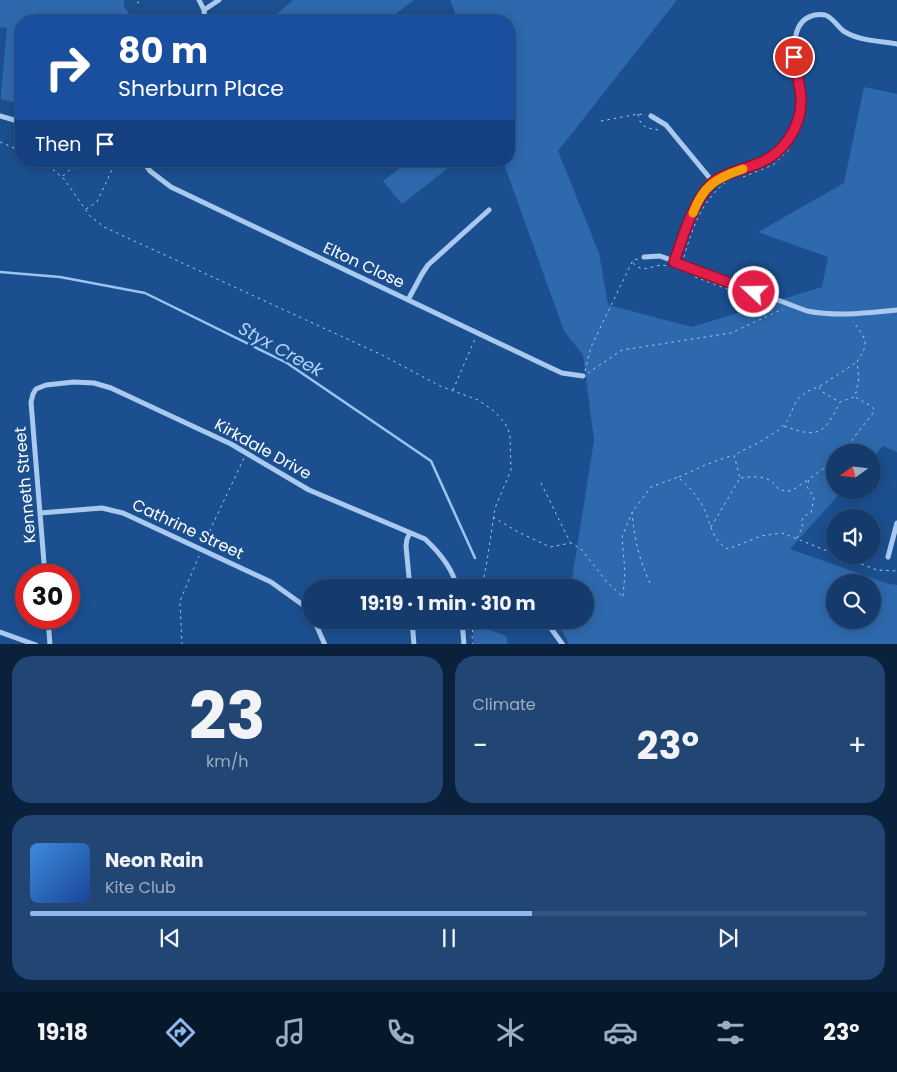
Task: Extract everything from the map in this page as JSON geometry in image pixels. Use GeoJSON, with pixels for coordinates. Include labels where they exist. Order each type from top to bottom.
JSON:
{"type":"FeatureCollection","features":[{"type":"Feature","properties":{"kind":"street"},"geometry":{"type":"LineString","coordinates":[[199,0],[204,15]]}},
{"type":"Feature","properties":{"kind":"street"},"geometry":{"type":"LineString","coordinates":[[204,10],[218,0]]}},
{"type":"Feature","properties":{"kind":"street"},"geometry":{"type":"LineString","coordinates":[[674,262],[694,210],[703,194],[713,182],[774,156],[794,132],[801,98],[794,57],[795,42],[798,29],[805,19],[815,15],[827,16],[843,31],[854,36],[897,44]]}},
{"type":"Feature","properties":{"kind":"street"},"geometry":{"type":"LineString","coordinates":[[0,116],[15,120]]}},
{"type":"Feature","properties":{"kind":"street"},"geometry":{"type":"LineString","coordinates":[[651,116],[666,125],[713,182]]}},
{"type":"Feature","properties":{"kind":"street","name":"Elton Close"},"geometry":{"type":"LineString","coordinates":[[147,167],[172,187],[562,373],[583,376]]}},
{"type":"Feature","properties":{"kind":"street"},"geometry":{"type":"LineString","coordinates":[[408,300],[428,265],[489,210]]}},
{"type":"Feature","properties":{"kind":"street"},"geometry":{"type":"LineString","coordinates":[[644,257],[660,256],[789,306],[826,315],[850,315],[897,310]]}},
{"type":"Feature","properties":{"kind":"street","name":"Kirkdale Drive"},"geometry":{"type":"LineString","coordinates":[[32,394],[36,388],[46,385],[74,382],[94,382],[111,388],[196,427],[246,453],[309,490],[425,540],[438,551],[455,579]]}},
{"type":"Feature","properties":{"kind":"street","name":"Kenneth Street"},"geometry":{"type":"LineString","coordinates":[[32,394],[31,412],[43,564]]}},
{"type":"Feature","properties":{"kind":"street","name":"Cathrine Street"},"geometry":{"type":"LineString","coordinates":[[40,513],[109,508],[271,582],[302,604]]}},
{"type":"Feature","properties":{"kind":"street"},"geometry":{"type":"LineString","coordinates":[[888,557],[897,524]]}},
{"type":"Feature","properties":{"kind":"street"},"geometry":{"type":"LineString","coordinates":[[409,579],[406,546],[410,533]]}},
{"type":"Feature","properties":{"kind":"street"},"geometry":{"type":"LineString","coordinates":[[49,629],[50,644]]}},
{"type":"Feature","properties":{"kind":"street"},"geometry":{"type":"LineString","coordinates":[[318,629],[325,644]]}},
{"type":"Feature","properties":{"kind":"street"},"geometry":{"type":"LineString","coordinates":[[413,629],[414,644]]}},
{"type":"Feature","properties":{"kind":"street"},"geometry":{"type":"LineString","coordinates":[[463,629],[464,644]]}},
{"type":"Feature","properties":{"kind":"street"},"geometry":{"type":"LineString","coordinates":[[552,629],[563,644]]}},
{"type":"Feature","properties":{"kind":"street"},"geometry":{"type":"LineString","coordinates":[[0,632],[36,644]]}},
{"type":"Feature","properties":{"kind":"path"},"geometry":{"type":"LineString","coordinates":[[137,3],[142,0]]}},
{"type":"Feature","properties":{"kind":"path"},"geometry":{"type":"LineString","coordinates":[[601,121],[638,114],[651,116]]}},
{"type":"Feature","properties":{"kind":"path"},"geometry":{"type":"LineString","coordinates":[[638,114],[642,126],[664,132]]}},
{"type":"Feature","properties":{"kind":"path"},"geometry":{"type":"LineString","coordinates":[[0,142],[15,148]]}},
{"type":"Feature","properties":{"kind":"path"},"geometry":{"type":"LineString","coordinates":[[50,167],[75,192],[92,219],[104,227],[382,355],[434,383],[478,400],[491,408],[505,423],[510,434],[511,472],[496,504],[484,579]]}},
{"type":"Feature","properties":{"kind":"path"},"geometry":{"type":"LineString","coordinates":[[62,177],[73,167],[76,170]]}},
{"type":"Feature","properties":{"kind":"path"},"geometry":{"type":"LineString","coordinates":[[85,209],[97,202],[113,167]]}},
{"type":"Feature","properties":{"kind":"path"},"geometry":{"type":"LineString","coordinates":[[583,376],[591,347],[633,260],[644,257]]}},
{"type":"Feature","properties":{"kind":"path"},"geometry":{"type":"LineString","coordinates":[[632,262],[638,268],[644,270],[660,264],[670,267]]}},
{"type":"Feature","properties":{"kind":"path"},"geometry":{"type":"LineString","coordinates":[[688,274],[741,294]]}},
{"type":"Feature","properties":{"kind":"path"},"geometry":{"type":"LineString","coordinates":[[583,376],[622,350],[732,333],[789,306]]}},
{"type":"Feature","properties":{"kind":"path"},"geometry":{"type":"LineString","coordinates":[[541,482],[571,543],[581,549],[607,582],[624,597],[625,572],[622,537],[632,512],[651,487],[734,455],[779,430],[788,420],[796,401],[806,392],[819,387],[857,362],[866,350],[866,337],[850,315]]}},
{"type":"Feature","properties":{"kind":"path"},"geometry":{"type":"LineString","coordinates":[[453,391],[475,339]]}},
{"type":"Feature","properties":{"kind":"path"},"geometry":{"type":"LineString","coordinates":[[855,397],[859,378],[857,362]]}},
{"type":"Feature","properties":{"kind":"path"},"geometry":{"type":"LineString","coordinates":[[819,387],[821,391],[840,402]]}},
{"type":"Feature","properties":{"kind":"path"},"geometry":{"type":"LineString","coordinates":[[783,426],[806,434],[819,432],[829,423],[840,402],[855,397]]}},
{"type":"Feature","properties":{"kind":"path"},"geometry":{"type":"LineString","coordinates":[[850,444],[874,409],[855,397]]}},
{"type":"Feature","properties":{"kind":"path"},"geometry":{"type":"LineString","coordinates":[[182,644],[180,601],[201,549],[246,453]]}},
{"type":"Feature","properties":{"kind":"path"},"geometry":{"type":"LineString","coordinates":[[711,528],[740,478],[734,455]]}},
{"type":"Feature","properties":{"kind":"path"},"geometry":{"type":"LineString","coordinates":[[740,478],[761,477],[774,482],[779,490],[791,491],[826,467]]}},
{"type":"Feature","properties":{"kind":"path"},"geometry":{"type":"LineString","coordinates":[[678,477],[693,491],[704,509],[720,545],[728,548],[761,536],[782,533],[826,551]]}},
{"type":"Feature","properties":{"kind":"path"},"geometry":{"type":"LineString","coordinates":[[796,539],[803,526],[801,522],[804,516],[811,514],[814,497],[807,487],[809,479]]}},
{"type":"Feature","properties":{"kind":"path"},"geometry":{"type":"LineString","coordinates":[[632,512],[634,537],[642,565],[650,583]]}},
{"type":"Feature","properties":{"kind":"path"},"geometry":{"type":"LineString","coordinates":[[494,518],[550,547],[571,543]]}},
{"type":"Feature","properties":{"kind":"path"},"geometry":{"type":"LineString","coordinates":[[861,564],[878,570],[897,570]]}},
{"type":"Feature","properties":{"kind":"path"},"geometry":{"type":"LineString","coordinates":[[473,629],[473,644]]}},
{"type":"Feature","properties":{"kind":"shaded area"},"geometry":{"type":"Polygon","coordinates":[[[0,0],[124,0],[124,6],[130,15],[15,15],[15,102],[1,99],[7,28],[0,27],[0,0]]]}},
{"type":"Feature","properties":{"kind":"shaded area"},"geometry":{"type":"Polygon","coordinates":[[[293,0],[414,0],[394,15],[276,15],[293,0]]]}},
{"type":"Feature","properties":{"kind":"shaded area"},"geometry":{"type":"Polygon","coordinates":[[[450,0],[677,0],[558,151],[599,253],[608,305],[692,327],[822,287],[828,257],[758,232],[844,183],[864,87],[897,94],[897,452],[883,446],[881,448],[881,444],[826,444],[826,499],[835,499],[790,549],[826,562],[826,564],[832,564],[861,574],[826,574],[826,629],[881,629],[881,581],[897,585],[897,644],[569,644],[562,629],[594,629],[594,579],[572,579],[594,440],[583,355],[564,331],[505,167],[515,167],[515,15],[456,15],[450,0]]]}},
{"type":"Feature","properties":{"kind":"shaded area"},"geometry":{"type":"Polygon","coordinates":[[[401,167],[449,167],[402,204],[383,181],[401,167]]]}},
{"type":"Feature","properties":{"kind":"shaded area"},"geometry":{"type":"Polygon","coordinates":[[[473,629],[488,629],[506,636],[508,644],[474,644],[473,629]]]}},
{"type":"Feature","properties":{"kind":"waterway","name":"Styx Creek"},"geometry":{"type":"LineString","coordinates":[[0,272],[60,277],[145,293],[287,363],[431,461],[475,558]]}},
{"type":"Feature","properties":{"kind":"slow traffic"},"geometry":{"type":"LineString","coordinates":[[693,213],[703,194],[713,182],[743,169]]}},
{"type":"Feature","properties":{"kind":"route"},"geometry":{"type":"LineString","coordinates":[[754,292],[674,262],[694,210],[703,194],[713,182],[774,156],[794,132],[801,98],[794,57]]}}]}
